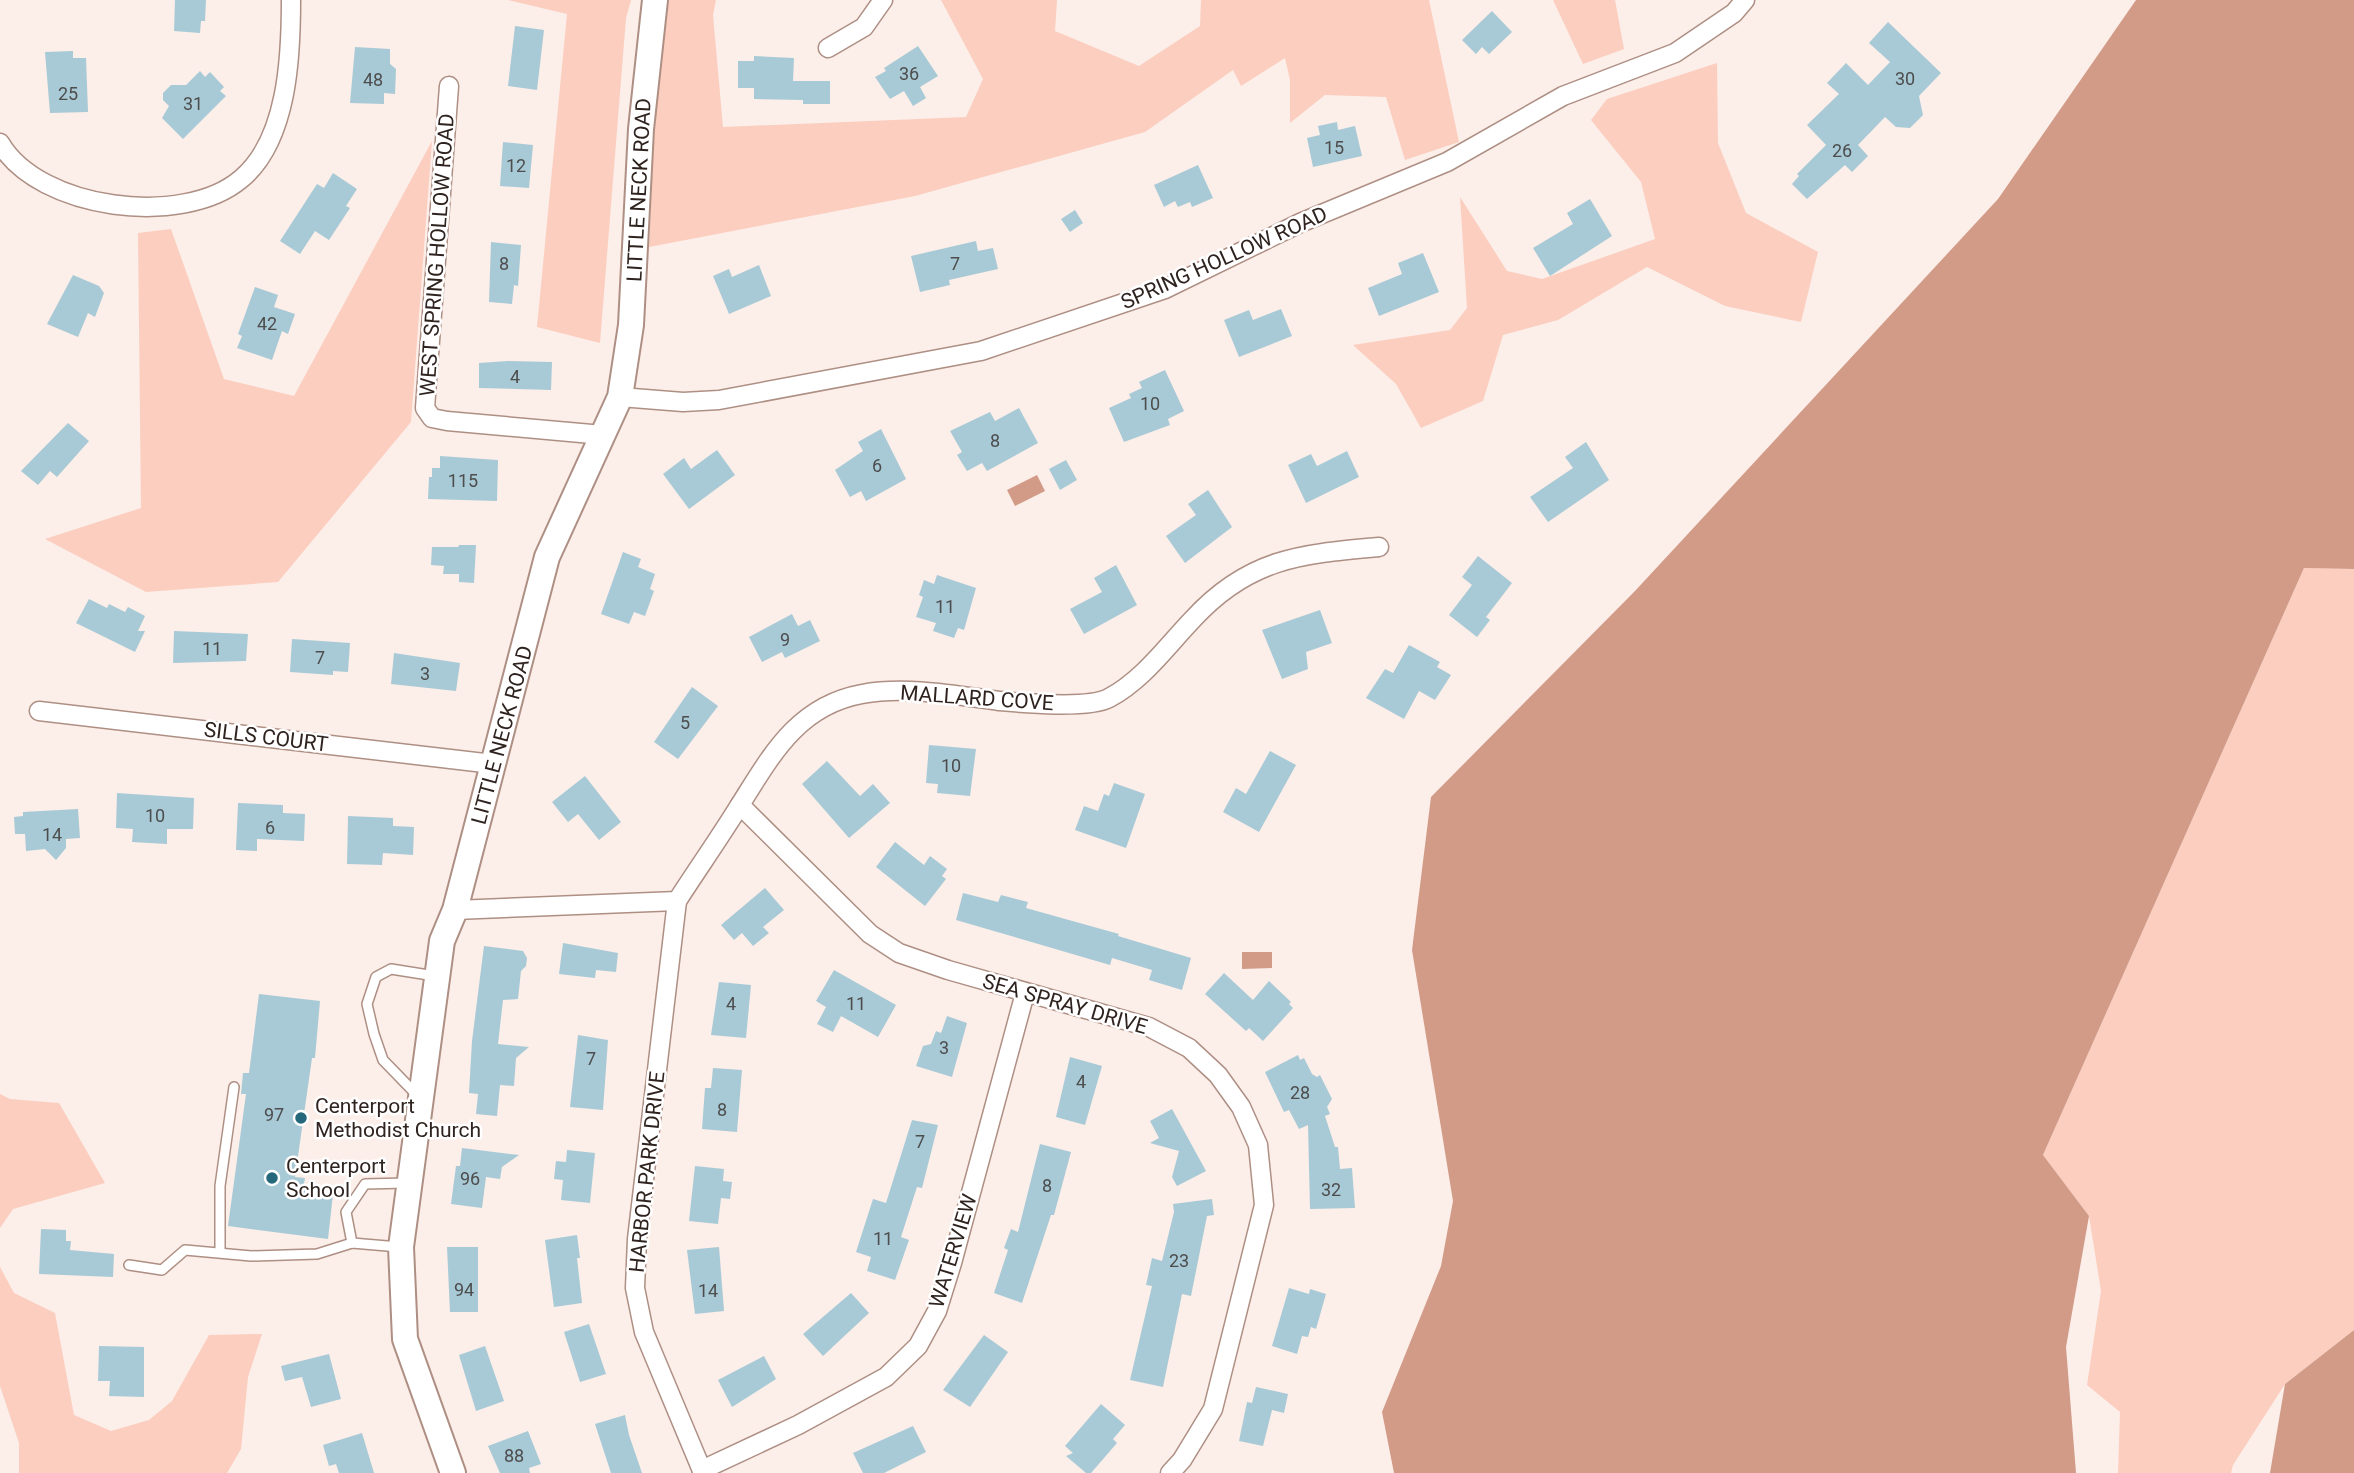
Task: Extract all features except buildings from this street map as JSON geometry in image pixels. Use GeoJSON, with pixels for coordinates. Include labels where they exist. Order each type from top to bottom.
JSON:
{"type":"FeatureCollection","features":[{"type":"Feature","properties":{"kind":"street"},"geometry":{"type":"LineString","coordinates":[[0,143],[33,175],[67,192],[111,204],[157,208],[197,202],[241,179],[266,147],[285,99],[291,0]]}},
{"type":"Feature","properties":{"kind":"street","name":"LITTLE NECK ROAD"},"geometry":{"type":"LineString","coordinates":[[453,1473],[405,1339],[401,1247],[408,1182],[442,942],[455,910],[547,557],[620,397],[631,325],[641,129],[655,0]]}},
{"type":"Feature","properties":{"kind":"street"},"geometry":{"type":"LineString","coordinates":[[828,48],[864,27],[883,0]]}},
{"type":"Feature","properties":{"kind":"street","name":"SPRING HOLLOW ROAD"},"geometry":{"type":"LineString","coordinates":[[620,397],[683,402],[719,400],[981,351],[1080,319],[1165,289],[1300,223],[1447,162],[1563,96],[1675,53],[1734,13],[1745,0]]}},
{"type":"Feature","properties":{"kind":"street","name":"WEST SPRING HOLLOW ROAD"},"geometry":{"type":"LineString","coordinates":[[449,86],[425,408],[432,418],[447,421],[603,435]]}},
{"type":"Feature","properties":{"kind":"street","name":"MALLARD COVE"},"geometry":{"type":"LineString","coordinates":[[677,901],[740,805],[761,767],[790,733],[817,711],[860,694],[905,692],[1042,706],[1107,699],[1157,660],[1194,618],[1229,585],[1268,565],[1306,554],[1379,547]]}},
{"type":"Feature","properties":{"kind":"street","name":"SILLS COURT"},"geometry":{"type":"LineString","coordinates":[[39,711],[493,764]]}},
{"type":"Feature","properties":{"kind":"street","name":"SEA SPRAY DRIVE"},"geometry":{"type":"LineString","coordinates":[[740,805],[870,934],[899,953],[1025,993],[1149,1027],[1189,1048],[1226,1085],[1241,1107],[1258,1146],[1264,1205],[1213,1409],[1182,1460],[1170,1473]]}},
{"type":"Feature","properties":{"kind":"street"},"geometry":{"type":"LineString","coordinates":[[455,910],[677,901]]}},
{"type":"Feature","properties":{"kind":"street","name":"HARBOR PARK DRIVE"},"geometry":{"type":"LineString","coordinates":[[677,901],[637,1239],[635,1288],[645,1332],[703,1472]]}},
{"type":"Feature","properties":{"kind":"street","name":"WATERVIEW"},"geometry":{"type":"LineString","coordinates":[[703,1472],[886,1377],[918,1346],[937,1311],[952,1263],[1025,993]]}},
{"type":"Feature","properties":{"kind":"lane"},"geometry":{"type":"LineString","coordinates":[[420,1098],[383,1060],[367,1004],[376,977],[391,969],[437,976]]}},
{"type":"Feature","properties":{"kind":"lane"},"geometry":{"type":"LineString","coordinates":[[220,1251],[220,1186],[234,1087]]}},
{"type":"Feature","properties":{"kind":"lane"},"geometry":{"type":"LineString","coordinates":[[352,1243],[346,1212],[365,1184],[408,1182]]}},
{"type":"Feature","properties":{"kind":"lane"},"geometry":{"type":"LineString","coordinates":[[129,1265],[162,1270],[186,1250],[220,1251],[251,1256],[317,1254],[352,1243],[401,1247]]}},
{"type":"Feature","properties":{"kind":"shaded area"},"geometry":{"type":"Polygon","coordinates":[[[508,0],[631,0],[626,18],[600,343],[537,327],[567,14],[508,0]]]}},
{"type":"Feature","properties":{"kind":"shaded area"},"geometry":{"type":"Polygon","coordinates":[[[669,0],[716,0],[713,15],[723,127],[966,117],[983,79],[941,0],[1057,0],[1055,31],[1139,66],[1200,26],[1201,0],[1429,0],[1459,142],[1405,160],[1386,97],[1325,95],[1290,123],[1290,80],[1285,58],[1241,86],[1233,70],[1145,132],[915,196],[649,247],[658,39],[669,0]]]}},
{"type":"Feature","properties":{"kind":"shaded area"},"geometry":{"type":"Polygon","coordinates":[[[1553,0],[1615,0],[1624,49],[1583,64],[1553,0]]]}},
{"type":"Feature","properties":{"kind":"shaded area"},"geometry":{"type":"Polygon","coordinates":[[[2136,0],[2354,0],[2354,569],[2304,568],[2043,1155],[2089,1216],[2066,1347],[2076,1473],[1394,1473],[1382,1412],[1441,1266],[1453,1201],[1412,950],[1431,797],[1635,591],[1998,199],[2136,0]]]}},
{"type":"Feature","properties":{"kind":"shaded area"},"geometry":{"type":"Polygon","coordinates":[[[1717,63],[1718,143],[1746,213],[1818,252],[1801,322],[1725,306],[1647,267],[1558,320],[1503,335],[1483,401],[1421,428],[1396,384],[1353,345],[1450,330],[1467,308],[1460,197],[1507,271],[1542,279],[1655,239],[1641,182],[1591,120],[1607,99],[1717,63]]]}},
{"type":"Feature","properties":{"kind":"shaded area"},"geometry":{"type":"Polygon","coordinates":[[[432,141],[411,422],[278,582],[146,592],[45,539],[141,508],[138,233],[171,229],[224,379],[294,396],[432,141]]]}},
{"type":"Feature","properties":{"kind":"shaded area"},"geometry":{"type":"Polygon","coordinates":[[[1037,475],[1045,491],[1015,506],[1007,490],[1037,475]]]}},
{"type":"Feature","properties":{"kind":"shaded area"},"geometry":{"type":"Polygon","coordinates":[[[2304,568],[2354,569],[2354,1330],[2285,1384],[2233,1465],[2231,1473],[2118,1473],[2120,1412],[2087,1385],[2101,1291],[2089,1216],[2043,1155],[2304,568]]]}},
{"type":"Feature","properties":{"kind":"shaded area"},"geometry":{"type":"Polygon","coordinates":[[[1242,952],[1272,952],[1272,968],[1242,969],[1242,952]]]}},
{"type":"Feature","properties":{"kind":"shaded area"},"geometry":{"type":"Polygon","coordinates":[[[0,1094],[10,1099],[59,1103],[105,1183],[13,1209],[0,1228],[0,1094]]]}},
{"type":"Feature","properties":{"kind":"shaded area"},"geometry":{"type":"Polygon","coordinates":[[[0,1267],[14,1293],[55,1313],[74,1415],[111,1431],[149,1420],[172,1401],[209,1335],[262,1334],[248,1377],[241,1449],[227,1473],[19,1473],[19,1443],[0,1386],[0,1267]]]}},
{"type":"Feature","properties":{"kind":"shaded area"},"geometry":{"type":"Polygon","coordinates":[[[2354,1330],[2354,1473],[2270,1473],[2285,1384],[2354,1330]]]}},
{"type":"Feature","properties":{"kind":"place","name":"Centerport Methodist Church"},"geometry":{"type":"Point","coordinates":[301,1118]}},
{"type":"Feature","properties":{"kind":"place","name":"Centerport School"},"geometry":{"type":"Point","coordinates":[272,1178]}}]}
